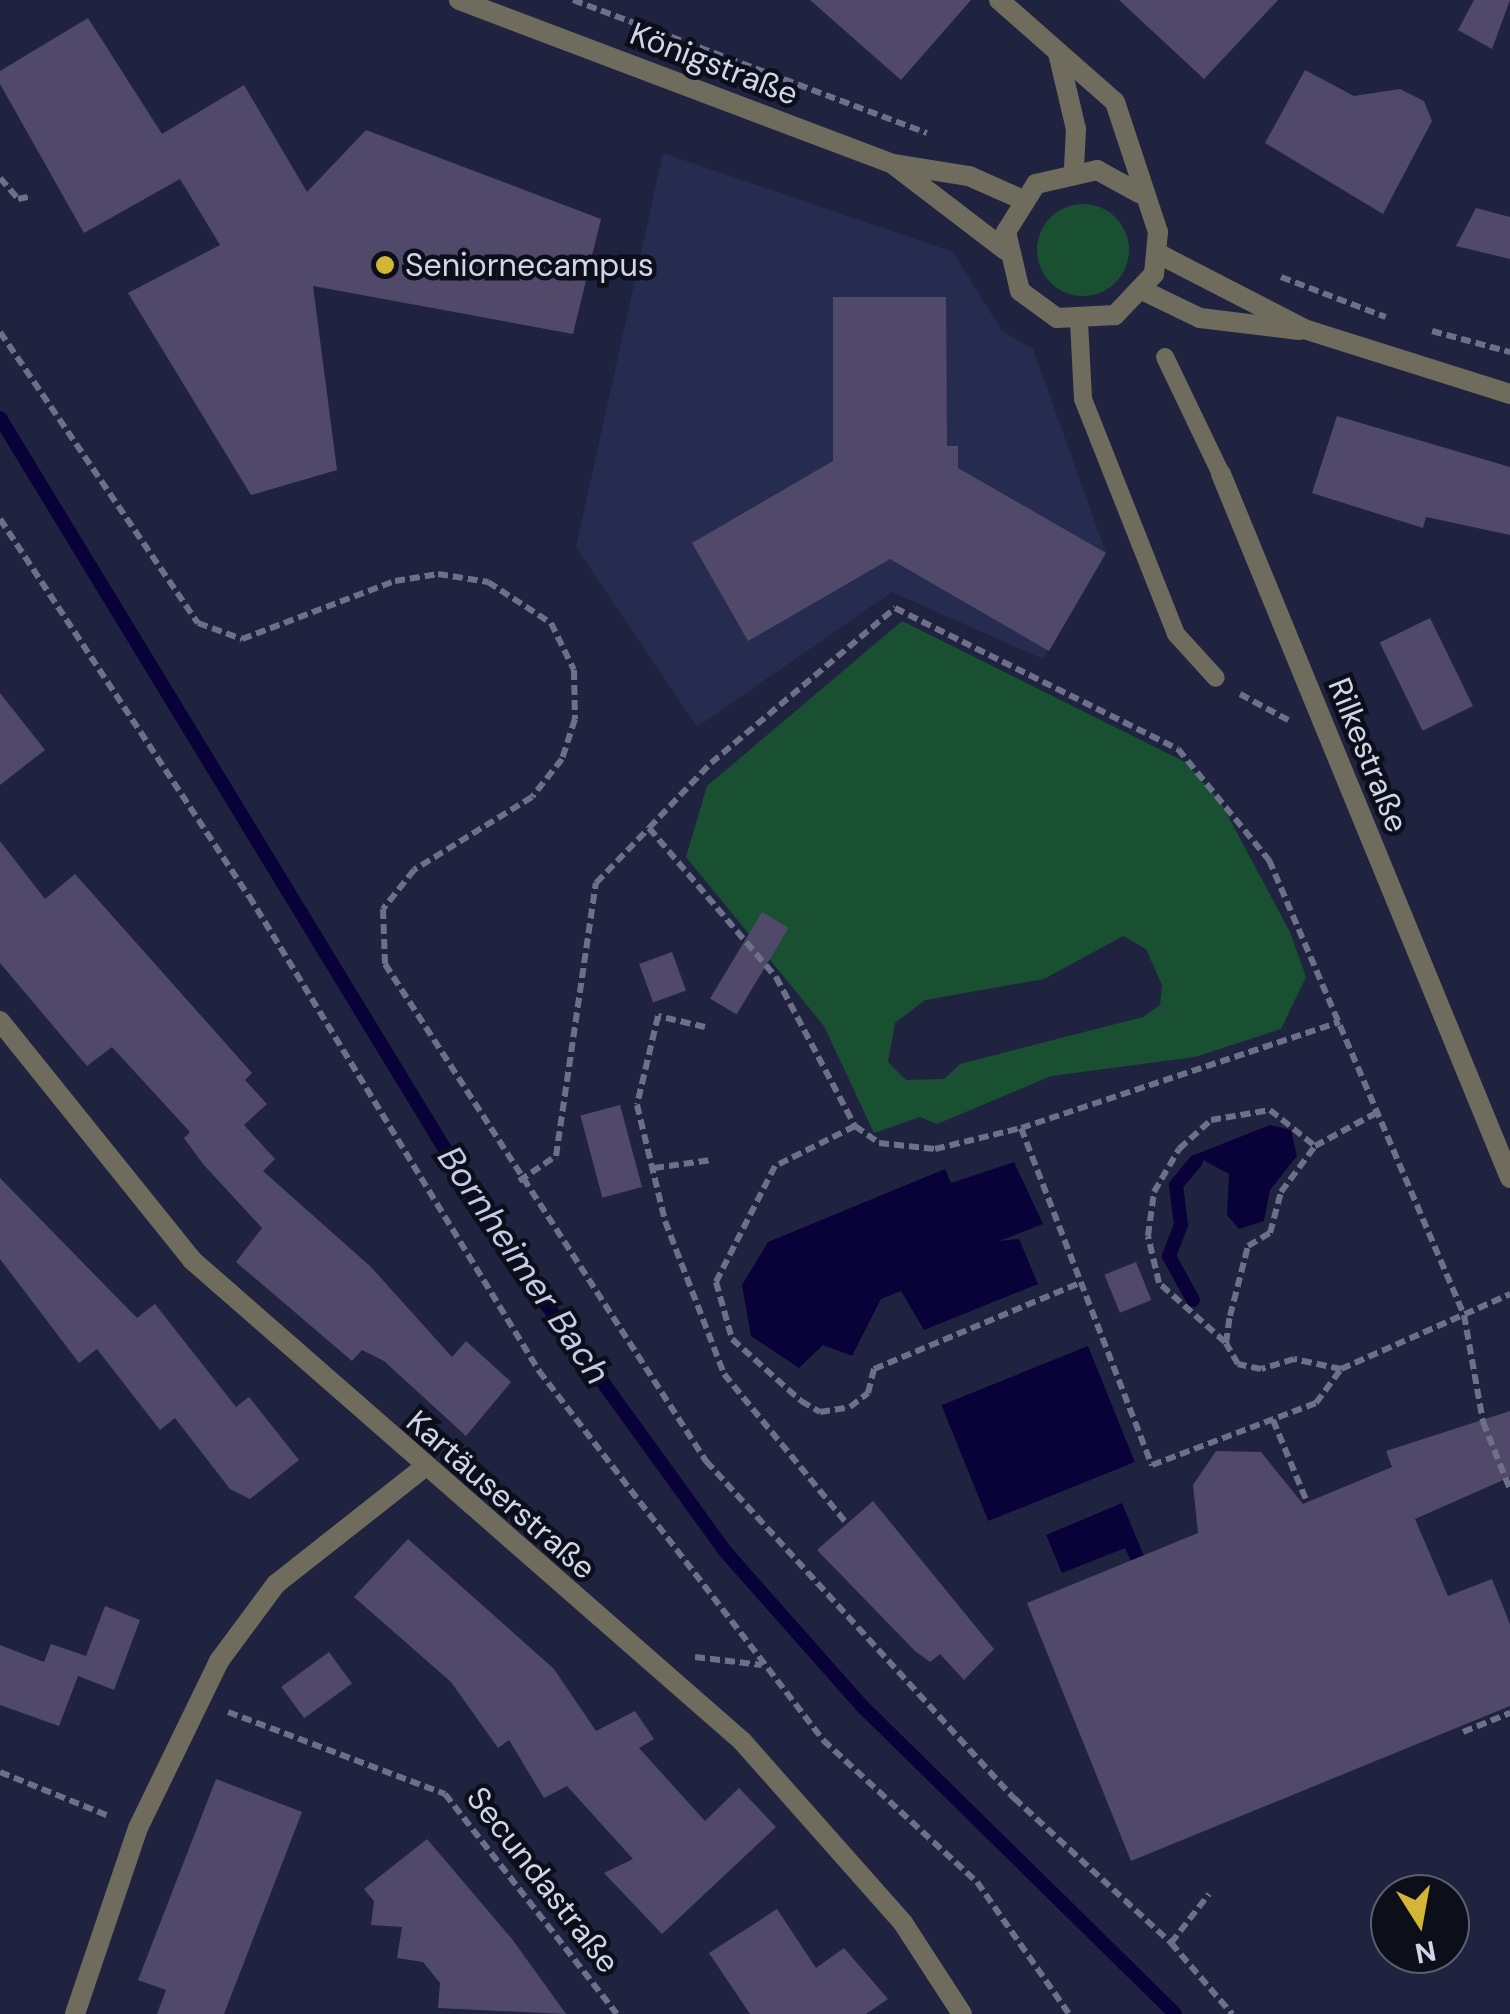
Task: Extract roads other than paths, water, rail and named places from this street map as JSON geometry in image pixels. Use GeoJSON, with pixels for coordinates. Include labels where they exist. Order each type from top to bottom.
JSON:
{"type":"FeatureCollection","features":[{"type":"Feature","properties":{"kind":"street","name":"Königstraße"},"geometry":{"type":"LineString","coordinates":[[458,0],[893,164],[969,176],[1021,199]]}},
{"type":"Feature","properties":{"kind":"street"},"geometry":{"type":"LineString","coordinates":[[999,0],[1115,102],[1159,254],[1144,291],[1115,315],[1079,322]]}},
{"type":"Feature","properties":{"kind":"street"},"geometry":{"type":"LineString","coordinates":[[1058,53],[1076,130],[1074,170]]}},
{"type":"Feature","properties":{"kind":"street","name":"Königstraße"},"geometry":{"type":"LineString","coordinates":[[893,164],[1005,250],[1037,308],[1079,322]]}},
{"type":"Feature","properties":{"kind":"street"},"geometry":{"type":"LineString","coordinates":[[1005,250],[1021,199],[1074,170],[1098,170],[1139,193]]}},
{"type":"Feature","properties":{"kind":"street"},"geometry":{"type":"LineString","coordinates":[[1159,254],[1304,330],[1510,394]]}},
{"type":"Feature","properties":{"kind":"street"},"geometry":{"type":"LineString","coordinates":[[1144,291],[1200,318],[1304,330]]}},
{"type":"Feature","properties":{"kind":"street","name":"Rilkestraße"},"geometry":{"type":"LineString","coordinates":[[1221,474],[1510,1178]]}},
{"type":"Feature","properties":{"kind":"street","name":"Kartäuserstraße"},"geometry":{"type":"LineString","coordinates":[[0,1021],[192,1260],[422,1469],[742,1741],[903,1924],[962,2014]]}},
{"type":"Feature","properties":{"kind":"street"},"geometry":{"type":"LineString","coordinates":[[75,2014],[138,1828],[198,1706],[276,1584],[422,1469]]}},
{"type":"Feature","properties":{"kind":"lane"},"geometry":{"type":"LineString","coordinates":[[1079,322],[1090,417],[1176,634],[1216,678]]}},
{"type":"Feature","properties":{"kind":"lane","name":"Rilkestraße"},"geometry":{"type":"LineString","coordinates":[[1165,357],[1221,474]]}},
{"type":"Feature","properties":{"kind":"waterway","name":"Bornheimer Bach"},"geometry":{"type":"LineString","coordinates":[[0,418],[502,1243],[724,1550],[862,1706],[1175,2014]]}},
{"type":"Feature","properties":{"kind":"waterway"},"geometry":{"type":"LineString","coordinates":[[1193,1300],[1169,1256],[1181,1225],[1176,1185],[1196,1161]]}},
{"type":"Feature","properties":{"kind":"place","name":"Seniornecampus"},"geometry":{"type":"Point","coordinates":[385,265]}}]}
